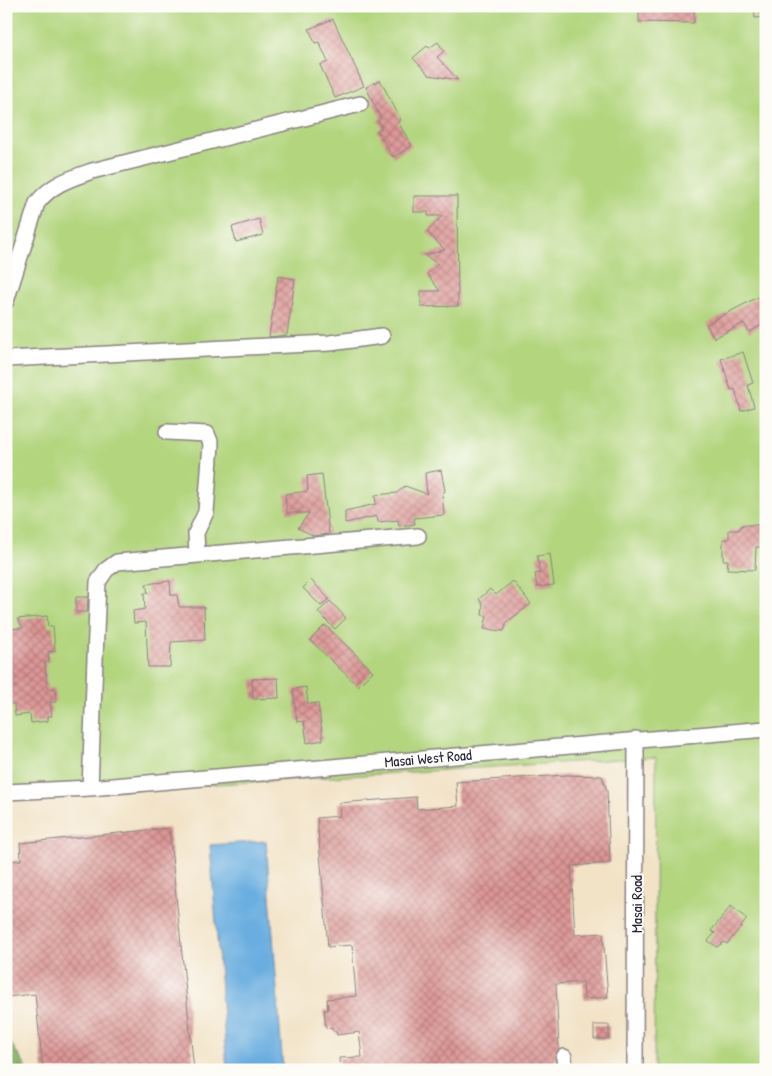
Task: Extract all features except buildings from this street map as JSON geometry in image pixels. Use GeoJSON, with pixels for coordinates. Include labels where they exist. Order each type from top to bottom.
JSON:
{"type":"FeatureCollection","features":[{"type":"Feature","properties":{"kind":"street"},"geometry":{"type":"LineString","coordinates":[[6,301],[37,203],[58,182],[92,171],[360,104]]}},
{"type":"Feature","properties":{"kind":"street"},"geometry":{"type":"LineString","coordinates":[[6,360],[330,343],[382,336]]}},
{"type":"Feature","properties":{"kind":"street"},"geometry":{"type":"LineString","coordinates":[[167,432],[207,434],[211,444],[206,512],[196,533],[197,554]]}},
{"type":"Feature","properties":{"kind":"street"},"geometry":{"type":"LineString","coordinates":[[90,788],[98,582],[106,570],[117,562],[418,536]]}},
{"type":"Feature","properties":{"kind":"street","name":"Masai West Road"},"geometry":{"type":"LineString","coordinates":[[6,792],[90,788],[766,729]]}},
{"type":"Feature","properties":{"kind":"street","name":"Masai Road"},"geometry":{"type":"LineString","coordinates":[[635,1070],[636,739]]}},
{"type":"Feature","properties":{"kind":"green space"},"geometry":{"type":"Polygon","coordinates":[[[6,6],[766,6],[766,1070],[654,1070],[656,757],[6,797],[6,6]]]}},
{"type":"Feature","properties":{"kind":"green space"},"geometry":{"type":"Polygon","coordinates":[[[6,1036],[28,1070],[6,1070],[6,1036]]]}},
{"type":"Feature","properties":{"kind":"water"},"geometry":{"type":"Polygon","coordinates":[[[266,841],[283,1070],[227,1070],[210,845],[266,841]]]}}]}
